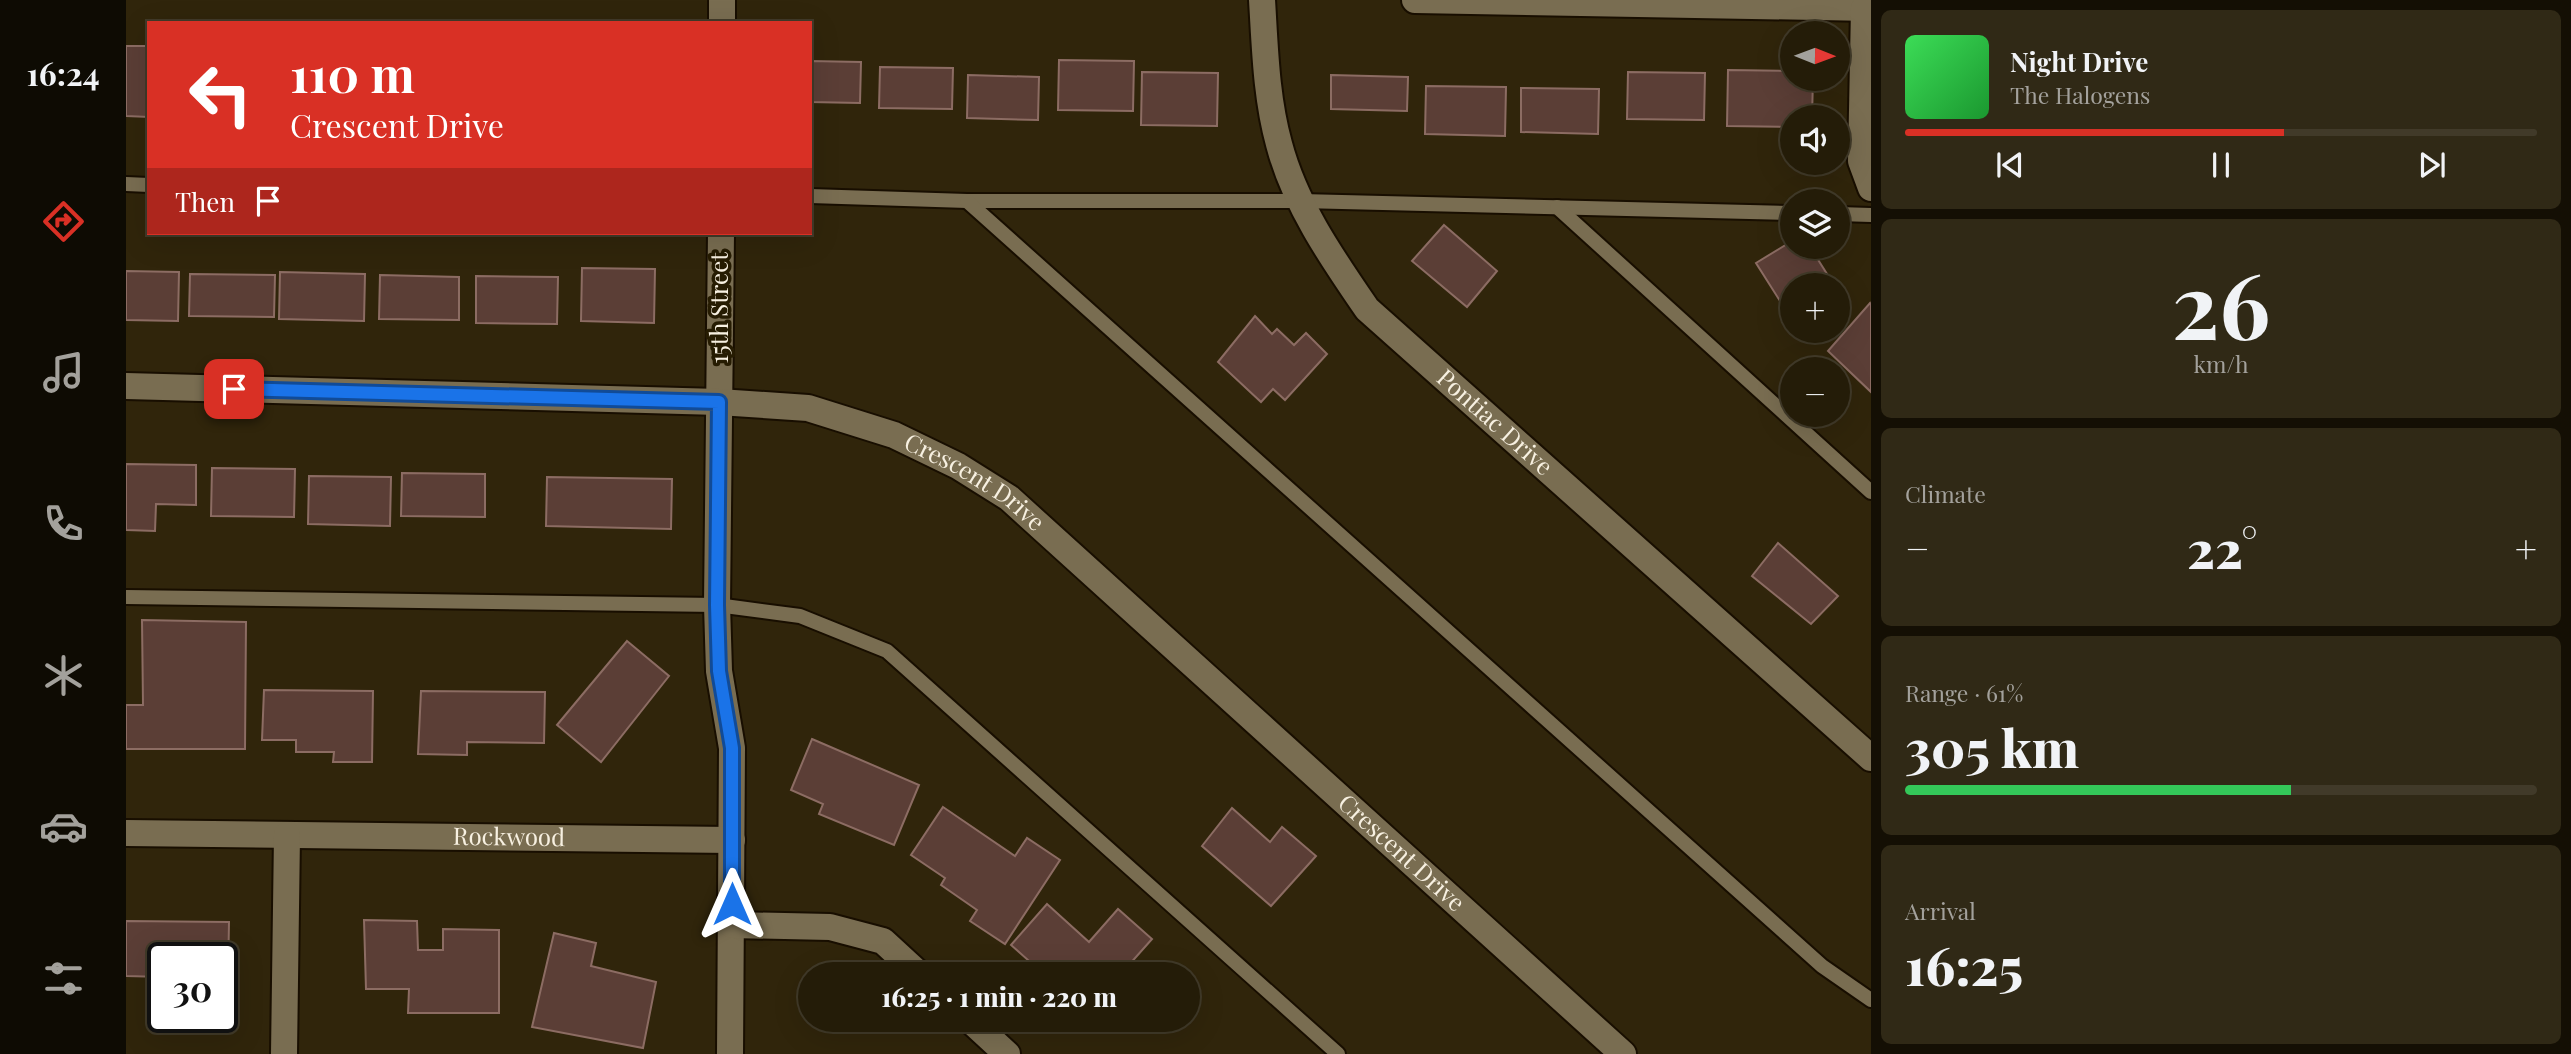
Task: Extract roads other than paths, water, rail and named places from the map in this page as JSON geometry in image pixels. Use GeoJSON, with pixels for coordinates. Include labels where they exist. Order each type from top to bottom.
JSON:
{"type":"FeatureCollection","features":[{"type":"Feature","properties":{"kind":"street"},"geometry":{"type":"LineString","coordinates":[[722,0],[722,21]]}},
{"type":"Feature","properties":{"kind":"street","name":"Pontiac Drive"},"geometry":{"type":"LineString","coordinates":[[1262,0],[1266,75],[1279,145],[1301,201],[1325,248],[1367,309],[1871,758]]}},
{"type":"Feature","properties":{"kind":"street"},"geometry":{"type":"LineString","coordinates":[[1415,0],[1867,8],[1861,161],[1871,187]]}},
{"type":"Feature","properties":{"kind":"street","name":"15th Street"},"geometry":{"type":"LineString","coordinates":[[721,235],[717,605],[719,671],[732,748],[730,1054]]}},
{"type":"Feature","properties":{"kind":"street","name":"Crescent Drive"},"geometry":{"type":"LineString","coordinates":[[126,386],[719,402],[808,408],[894,435],[958,466],[1009,498],[1623,1054]]}},
{"type":"Feature","properties":{"kind":"street","name":"Rockwood"},"geometry":{"type":"LineString","coordinates":[[126,833],[732,840]]}},
{"type":"Feature","properties":{"kind":"street"},"geometry":{"type":"LineString","coordinates":[[284,1054],[287,835]]}},
{"type":"Feature","properties":{"kind":"street"},"geometry":{"type":"LineString","coordinates":[[732,925],[830,927],[883,941],[906,962]]}},
{"type":"Feature","properties":{"kind":"street"},"geometry":{"type":"LineString","coordinates":[[983,1032],[1007,1054]]}},
{"type":"Feature","properties":{"kind":"lane"},"geometry":{"type":"LineString","coordinates":[[126,184],[147,185]]}},
{"type":"Feature","properties":{"kind":"lane"},"geometry":{"type":"LineString","coordinates":[[812,196],[967,201],[1301,201],[1780,213]]}},
{"type":"Feature","properties":{"kind":"lane"},"geometry":{"type":"LineString","coordinates":[[967,201],[1822,966],[1871,1000]]}},
{"type":"Feature","properties":{"kind":"lane"},"geometry":{"type":"LineString","coordinates":[[1557,207],[1871,492]]}},
{"type":"Feature","properties":{"kind":"lane"},"geometry":{"type":"LineString","coordinates":[[1850,214],[1871,215]]}},
{"type":"Feature","properties":{"kind":"lane"},"geometry":{"type":"LineString","coordinates":[[126,597],[717,605],[800,616],[887,651],[1338,1054]]}}]}
